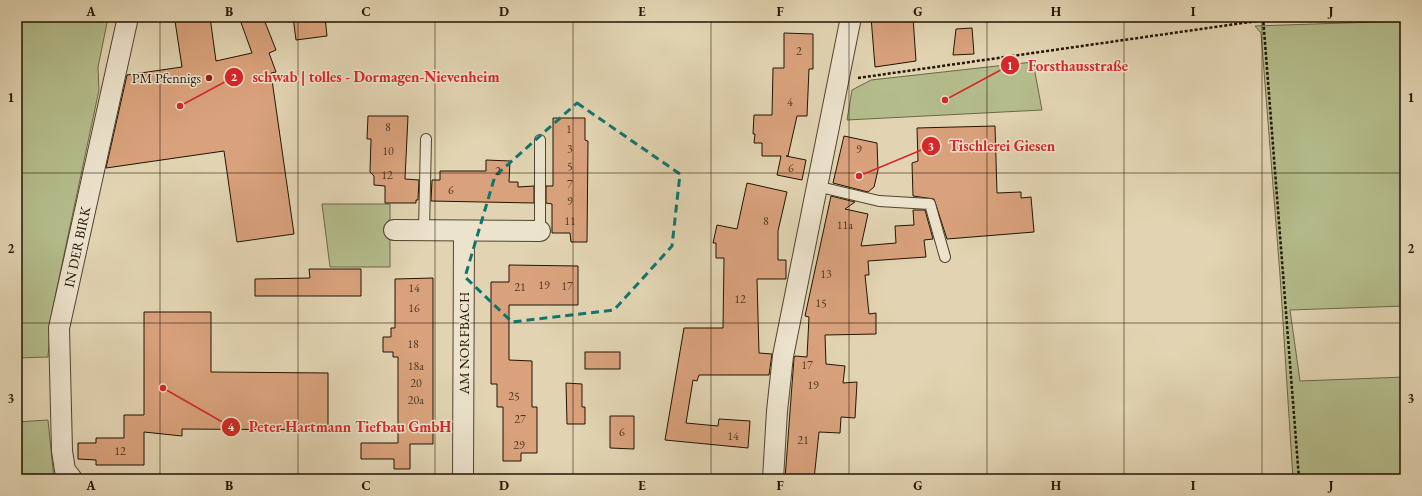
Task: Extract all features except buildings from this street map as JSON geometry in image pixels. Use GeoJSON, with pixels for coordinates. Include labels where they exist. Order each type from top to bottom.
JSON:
{"type":"FeatureCollection","features":[{"type":"Feature","properties":{"kind":"street","name":"IN DER BIRK"},"geometry":{"type":"LineString","coordinates":[[72,479],[66,470],[62,451],[59,328],[128,17]]}},
{"type":"Feature","properties":{"kind":"street"},"geometry":{"type":"LineString","coordinates":[[773,479],[777,411],[783,356],[851,17]]}},
{"type":"Feature","properties":{"kind":"street"},"geometry":{"type":"LineString","coordinates":[[394,230],[540,232]]}},
{"type":"Feature","properties":{"kind":"street","name":"AM NORFBACH"},"geometry":{"type":"LineString","coordinates":[[463,479],[464,231]]}},
{"type":"Feature","properties":{"kind":"lane"},"geometry":{"type":"LineString","coordinates":[[424,230],[426,139]]}},
{"type":"Feature","properties":{"kind":"lane"},"geometry":{"type":"LineString","coordinates":[[540,140],[540,232]]}},
{"type":"Feature","properties":{"kind":"lane"},"geometry":{"type":"LineString","coordinates":[[816,186],[879,201],[930,204],[945,257]]}},
{"type":"Feature","properties":{"kind":"path"},"geometry":{"type":"LineString","coordinates":[[837,81],[1264,19],[1364,21],[1405,17]]}},
{"type":"Feature","properties":{"kind":"path"},"geometry":{"type":"LineString","coordinates":[[1264,19],[1299,479]]}},
{"type":"Feature","properties":{"kind":"highlighted area"},"geometry":{"type":"Polygon","coordinates":[[[577,103],[680,174],[672,246],[614,310],[512,322],[465,277],[495,176],[577,103]]]}},
{"type":"Feature","properties":{"kind":"green space"},"geometry":{"type":"Polygon","coordinates":[[[17,17],[101,17],[107,23],[98,67],[99,90],[51,316],[48,357],[17,358],[17,17]]]}},
{"type":"Feature","properties":{"kind":"green space"},"geometry":{"type":"Polygon","coordinates":[[[1405,21],[1405,306],[1290,310],[1300,381],[1405,377],[1405,479],[1293,479],[1280,275],[1261,33],[1255,26],[1405,21]]]}},
{"type":"Feature","properties":{"kind":"green space"},"geometry":{"type":"Polygon","coordinates":[[[1033,62],[1042,110],[847,120],[852,90],[871,80],[1033,62]]]}},
{"type":"Feature","properties":{"kind":"green space"},"geometry":{"type":"Polygon","coordinates":[[[322,204],[390,204],[390,267],[330,267],[322,204]]]}},
{"type":"Feature","properties":{"kind":"green space"},"geometry":{"type":"Polygon","coordinates":[[[48,420],[54,479],[17,479],[17,422],[48,420]]]}},
{"type":"Feature","properties":{"kind":"place","name":"PM Pfennigs"},"geometry":{"type":"Point","coordinates":[209,78]}},
{"type":"Feature","properties":{"kind":"place","name":"Forsthausstraße"},"geometry":{"type":"Point","coordinates":[945,100]}},
{"type":"Feature","properties":{"kind":"place","name":"schwab | tolles - Dormagen-Nievenheim"},"geometry":{"type":"Point","coordinates":[180,106]}},
{"type":"Feature","properties":{"kind":"place","name":"Tischlerei Giesen"},"geometry":{"type":"Point","coordinates":[859,176]}},
{"type":"Feature","properties":{"kind":"place","name":"Peter Hartmann Tiefbau GmbH"},"geometry":{"type":"Point","coordinates":[163,388]}}]}
